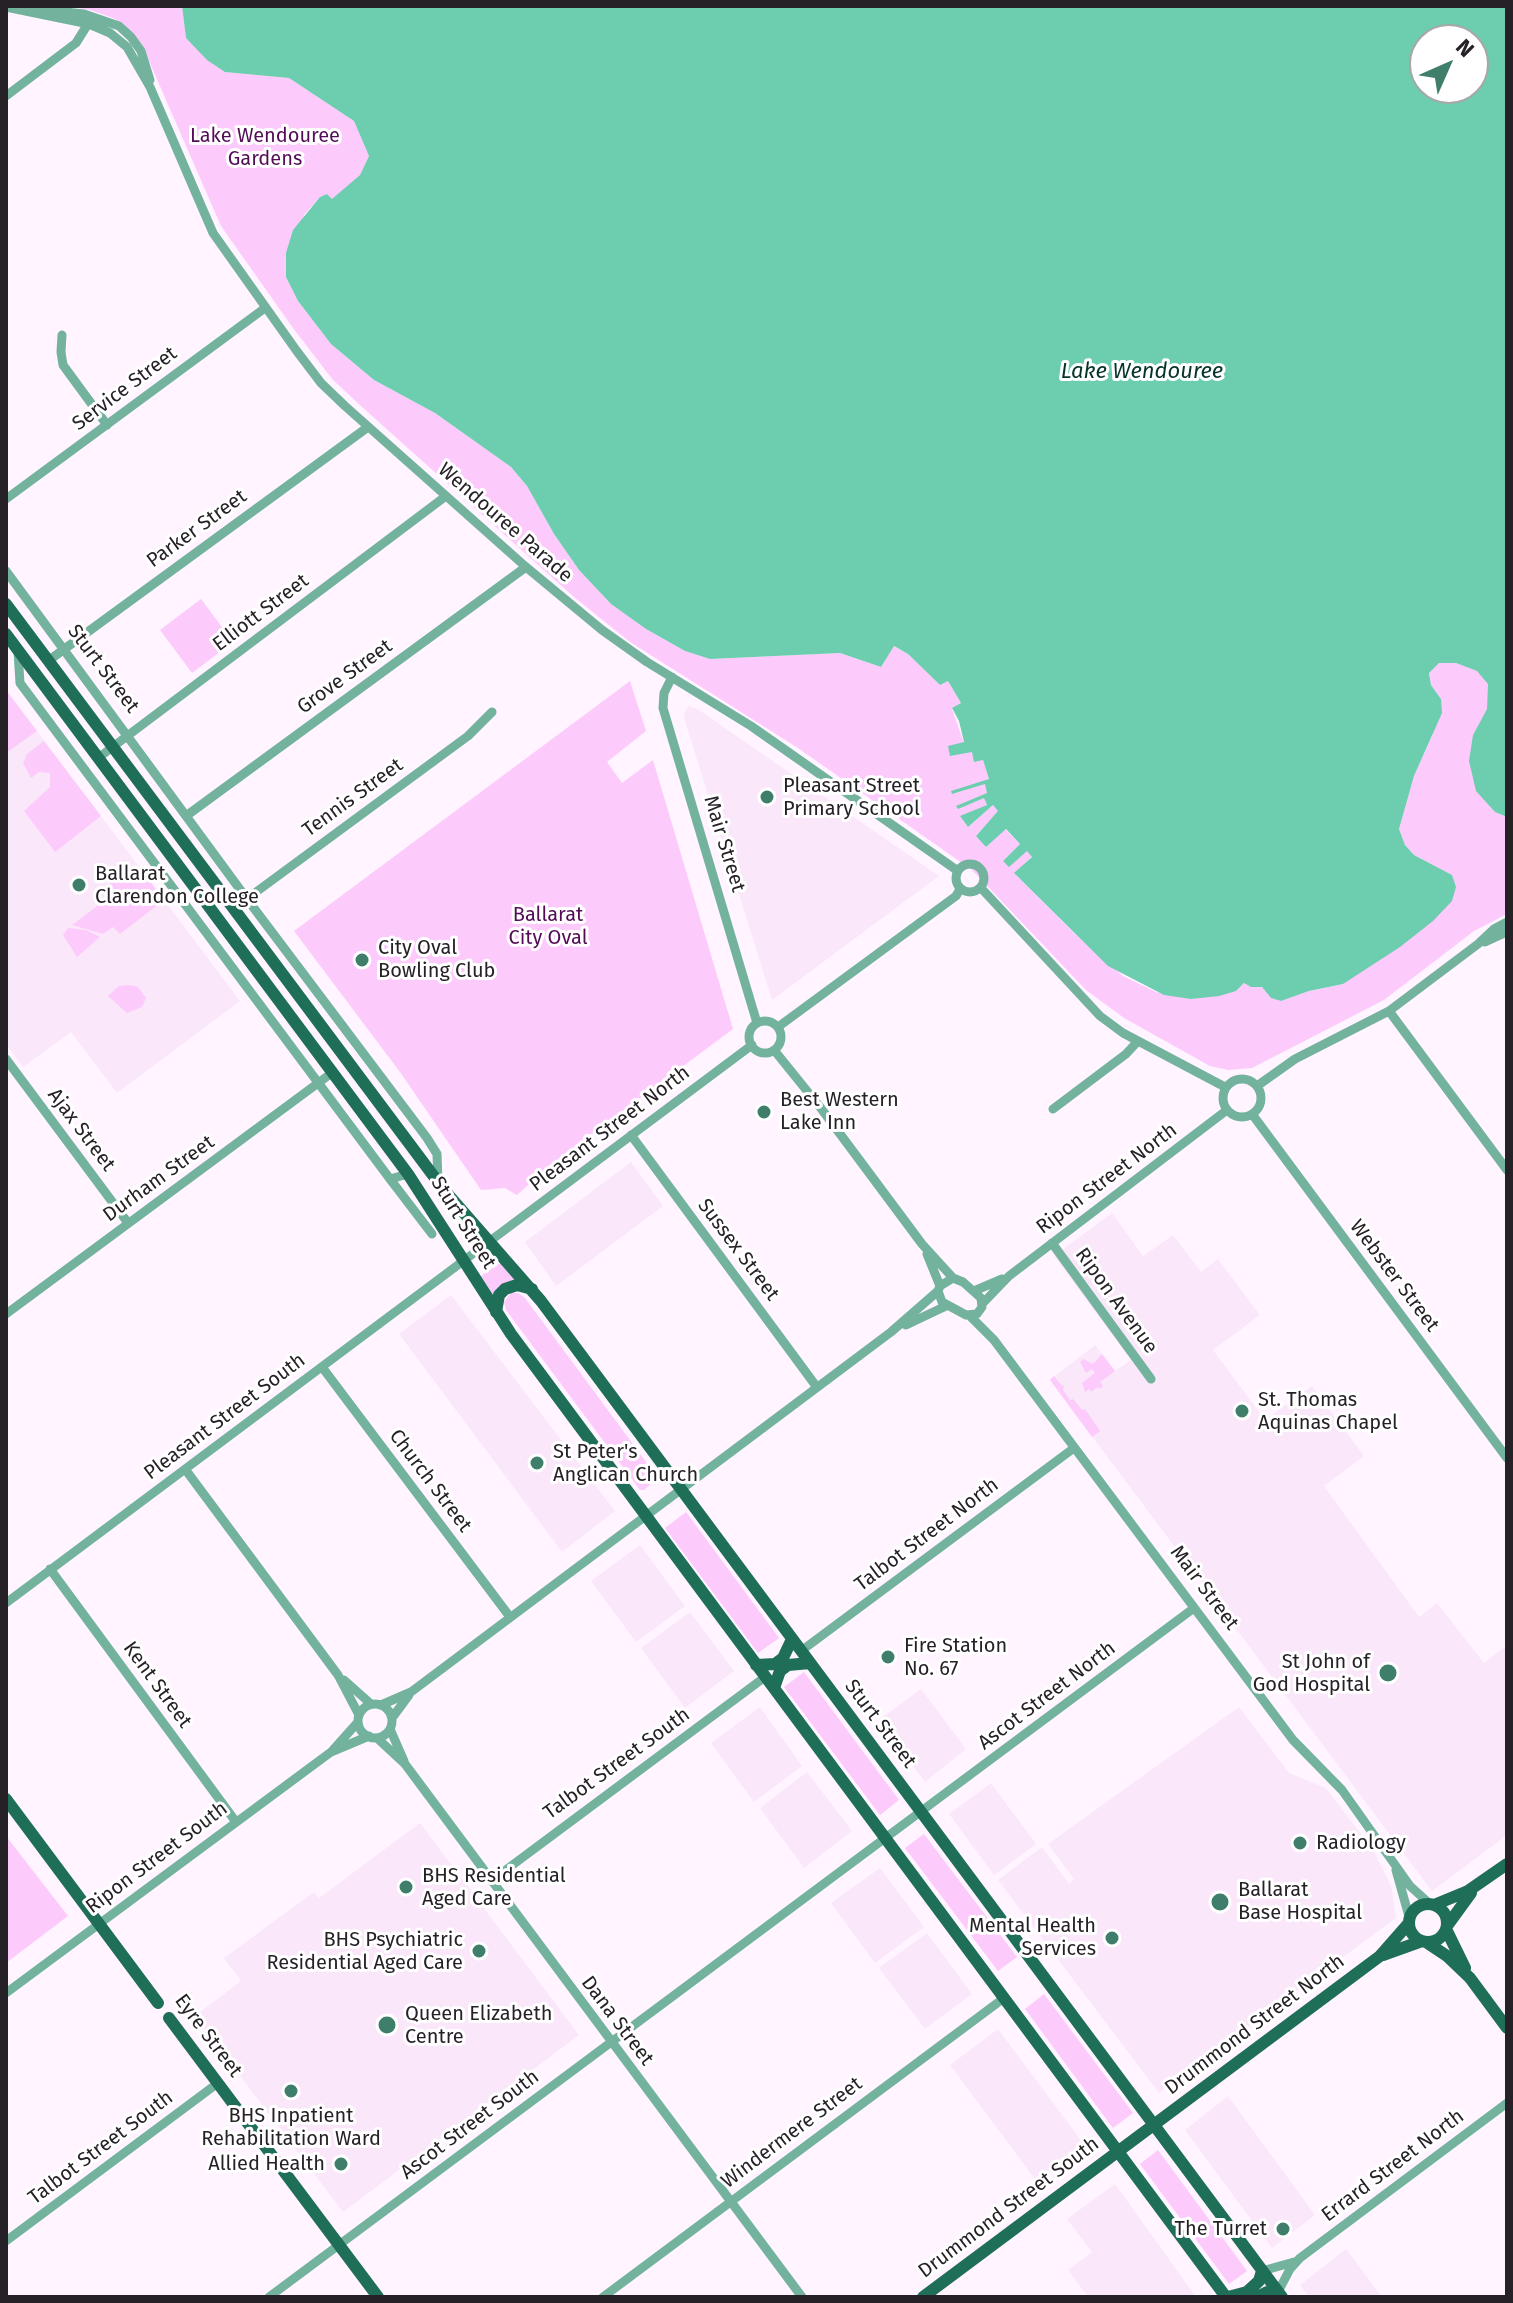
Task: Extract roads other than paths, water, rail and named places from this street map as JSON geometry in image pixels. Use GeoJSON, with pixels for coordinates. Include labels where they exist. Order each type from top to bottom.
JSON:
{"type":"FeatureCollection","features":[{"type":"Feature","properties":{"kind":"main road","name":"Sturt Street"},"geometry":{"type":"LineString","coordinates":[[6,604],[438,1182],[532,1289],[1280,2294]]}},
{"type":"Feature","properties":{"kind":"main road","name":"Sturt Street"},"geometry":{"type":"LineString","coordinates":[[6,634],[408,1174],[496,1312],[1227,2297]]}},
{"type":"Feature","properties":{"kind":"main road"},"geometry":{"type":"LineString","coordinates":[[496,1312],[499,1295],[505,1289],[517,1285],[532,1289]]}},
{"type":"Feature","properties":{"kind":"main road"},"geometry":{"type":"LineString","coordinates":[[756,1665],[775,1664],[783,1658],[792,1639]]}},
{"type":"Feature","properties":{"kind":"main road"},"geometry":{"type":"LineString","coordinates":[[774,1688],[780,1671],[788,1665],[810,1663]]}},
{"type":"Feature","properties":{"kind":"main road","name":"Eyre Street"},"geometry":{"type":"LineString","coordinates":[[6,1799],[158,2003]]}},
{"type":"Feature","properties":{"kind":"main road","name":"Drummond Street North"},"geometry":{"type":"LineString","coordinates":[[1118,2151],[1380,1956],[1410,1922],[1417,1908],[1432,1905],[1479,1884],[1507,1864]]}},
{"type":"Feature","properties":{"kind":"main road","name":"Drummond Street North"},"geometry":{"type":"LineString","coordinates":[[1380,1956],[1438,1939],[1479,1884]]}},
{"type":"Feature","properties":{"kind":"main road"},"geometry":{"type":"LineString","coordinates":[[1432,1905],[1444,1914],[1446,1928],[1470,1978]]}},
{"type":"Feature","properties":{"kind":"main road"},"geometry":{"type":"LineString","coordinates":[[1410,1922],[1413,1934],[1447,1956],[1470,1978],[1507,2028]]}},
{"type":"Feature","properties":{"kind":"main road","name":"Eyre Street"},"geometry":{"type":"LineString","coordinates":[[169,2018],[378,2297]]}},
{"type":"Feature","properties":{"kind":"main road","name":"Drummond Street South"},"geometry":{"type":"LineString","coordinates":[[923,2297],[1118,2151]]}},
{"type":"Feature","properties":{"kind":"main road"},"geometry":{"type":"LineString","coordinates":[[1227,2297],[1250,2290],[1259,2281],[1262,2271]]}},
{"type":"Feature","properties":{"kind":"main road"},"geometry":{"type":"LineString","coordinates":[[1257,2297],[1267,2292],[1280,2294]]}},
{"type":"Feature","properties":{"kind":"street","name":"Wendouree Parade"},"geometry":{"type":"LineString","coordinates":[[6,7],[24,10],[50,8],[91,20],[122,42],[150,87],[209,226],[321,383],[368,427],[602,630],[751,726],[958,871]]}},
{"type":"Feature","properties":{"kind":"street"},"geometry":{"type":"LineString","coordinates":[[6,96],[73,46],[91,20]]}},
{"type":"Feature","properties":{"kind":"street","name":"Service Street"},"geometry":{"type":"LineString","coordinates":[[6,499],[265,308]]}},
{"type":"Feature","properties":{"kind":"street"},"geometry":{"type":"LineString","coordinates":[[62,335],[63,365],[107,425]]}},
{"type":"Feature","properties":{"kind":"street","name":"Parker Street"},"geometry":{"type":"LineString","coordinates":[[48,661],[368,427]]}},
{"type":"Feature","properties":{"kind":"street","name":"Elliott Street"},"geometry":{"type":"LineString","coordinates":[[98,758],[446,496]]}},
{"type":"Feature","properties":{"kind":"street","name":"Grove Street"},"geometry":{"type":"LineString","coordinates":[[186,816],[526,567]]}},
{"type":"Feature","properties":{"kind":"street","name":"Sturt Street"},"geometry":{"type":"LineString","coordinates":[[6,571],[427,1138],[437,1154],[438,1182]]}},
{"type":"Feature","properties":{"kind":"street","name":"Sturt Street"},"geometry":{"type":"LineString","coordinates":[[18,650],[20,683],[432,1234]]}},
{"type":"Feature","properties":{"kind":"street","name":"Mair Street"},"geometry":{"type":"LineString","coordinates":[[672,677],[664,693],[663,708],[757,1023]]}},
{"type":"Feature","properties":{"kind":"street","name":"Tennis Street"},"geometry":{"type":"LineString","coordinates":[[233,909],[468,736],[492,712]]}},
{"type":"Feature","properties":{"kind":"street"},"geometry":{"type":"LineString","coordinates":[[965,865],[979,867],[985,880],[981,888],[971,893],[960,889],[956,880],[958,871],[965,865]]}},
{"type":"Feature","properties":{"kind":"street"},"geometry":{"type":"LineString","coordinates":[[981,888],[1094,1011],[1138,1041],[1225,1087]]}},
{"type":"Feature","properties":{"kind":"street"},"geometry":{"type":"LineString","coordinates":[[778,1027],[956,896],[960,889]]}},
{"type":"Feature","properties":{"kind":"street"},"geometry":{"type":"LineString","coordinates":[[1257,1086],[1295,1059],[1389,1011],[1507,922]]}},
{"type":"Feature","properties":{"kind":"street"},"geometry":{"type":"LineString","coordinates":[[1478,944],[1507,932]]}},
{"type":"Feature","properties":{"kind":"street"},"geometry":{"type":"LineString","coordinates":[[1389,1011],[1507,1170]]}},
{"type":"Feature","properties":{"kind":"street"},"geometry":{"type":"LineString","coordinates":[[768,1021],[778,1027],[781,1040],[774,1050],[763,1053],[752,1045],[749,1033],[757,1023],[768,1021]]}},
{"type":"Feature","properties":{"kind":"street"},"geometry":{"type":"LineString","coordinates":[[1053,1109],[1128,1053],[1138,1041]]}},
{"type":"Feature","properties":{"kind":"street","name":"Pleasant Street North"},"geometry":{"type":"LineString","coordinates":[[465,1260],[752,1045]]}},
{"type":"Feature","properties":{"kind":"street"},"geometry":{"type":"LineString","coordinates":[[774,1050],[922,1244],[953,1278],[974,1291]]}},
{"type":"Feature","properties":{"kind":"street","name":"Ajax Street"},"geometry":{"type":"LineString","coordinates":[[6,1059],[128,1223]]}},
{"type":"Feature","properties":{"kind":"street","name":"Durham Street"},"geometry":{"type":"LineString","coordinates":[[6,1314],[333,1072]]}},
{"type":"Feature","properties":{"kind":"street"},"geometry":{"type":"LineString","coordinates":[[1246,1079],[1257,1086],[1260,1104],[1252,1114],[1236,1116],[1227,1110],[1222,1100],[1225,1087],[1246,1079]]}},
{"type":"Feature","properties":{"kind":"street","name":"Ripon Street North"},"geometry":{"type":"LineString","coordinates":[[970,1316],[977,1314],[1009,1276],[1227,1110]]}},
{"type":"Feature","properties":{"kind":"street","name":"Webster Street"},"geometry":{"type":"LineString","coordinates":[[1252,1114],[1507,1458]]}},
{"type":"Feature","properties":{"kind":"street","name":"Sussex Street"},"geometry":{"type":"LineString","coordinates":[[631,1135],[816,1386]]}},
{"type":"Feature","properties":{"kind":"street","name":"Sturt Street"},"geometry":{"type":"LineString","coordinates":[[390,1179],[408,1174]]}},
{"type":"Feature","properties":{"kind":"street","name":"Ripon Avenue"},"geometry":{"type":"LineString","coordinates":[[1052,1243],[1151,1379]]}},
{"type":"Feature","properties":{"kind":"street"},"geometry":{"type":"LineString","coordinates":[[922,1244],[939,1288],[939,1297],[946,1306],[970,1316]]}},
{"type":"Feature","properties":{"kind":"street","name":"Pleasant Street South"},"geometry":{"type":"LineString","coordinates":[[6,1603],[465,1260]]}},
{"type":"Feature","properties":{"kind":"street","name":"Ripon Street North"},"geometry":{"type":"LineString","coordinates":[[974,1291],[1009,1276]]}},
{"type":"Feature","properties":{"kind":"street"},"geometry":{"type":"LineString","coordinates":[[359,1719],[364,1708],[411,1692],[891,1332],[943,1281],[953,1278]]}},
{"type":"Feature","properties":{"kind":"street","name":"Mair Street"},"geometry":{"type":"LineString","coordinates":[[974,1291],[983,1305],[994,1340]]}},
{"type":"Feature","properties":{"kind":"street"},"geometry":{"type":"LineString","coordinates":[[891,1332],[946,1306]]}},
{"type":"Feature","properties":{"kind":"street","name":"Mair Street"},"geometry":{"type":"LineString","coordinates":[[970,1316],[994,1340],[1293,1740],[1342,1790],[1410,1886],[1432,1905]]}},
{"type":"Feature","properties":{"kind":"street","name":"Church Street"},"geometry":{"type":"LineString","coordinates":[[322,1367],[510,1617]]}},
{"type":"Feature","properties":{"kind":"street","name":"Talbot Street North"},"geometry":{"type":"LineString","coordinates":[[801,1651],[1074,1448]]}},
{"type":"Feature","properties":{"kind":"street"},"geometry":{"type":"LineString","coordinates":[[185,1469],[338,1675],[359,1719],[361,1731],[373,1737],[391,1723],[411,1692]]}},
{"type":"Feature","properties":{"kind":"street","name":"Kent Street"},"geometry":{"type":"LineString","coordinates":[[50,1569],[236,1822]]}},
{"type":"Feature","properties":{"kind":"street","name":"Ascot Street North"},"geometry":{"type":"LineString","coordinates":[[885,1838],[1194,1608]]}},
{"type":"Feature","properties":{"kind":"street"},"geometry":{"type":"LineString","coordinates":[[338,1675],[388,1710],[391,1723]]}},
{"type":"Feature","properties":{"kind":"street","name":"Talbot Street South"},"geometry":{"type":"LineString","coordinates":[[491,1881],[765,1677]]}},
{"type":"Feature","properties":{"kind":"street","name":"Ripon Street South"},"geometry":{"type":"LineString","coordinates":[[6,1993],[331,1752],[359,1719]]}},
{"type":"Feature","properties":{"kind":"street","name":"Dana Street"},"geometry":{"type":"LineString","coordinates":[[391,1723],[405,1764]]}},
{"type":"Feature","properties":{"kind":"street","name":"Ripon Street South"},"geometry":{"type":"LineString","coordinates":[[331,1752],[373,1737]]}},
{"type":"Feature","properties":{"kind":"street","name":"Dana Street"},"geometry":{"type":"LineString","coordinates":[[373,1737],[405,1764],[802,2297]]}},
{"type":"Feature","properties":{"kind":"street","name":"Ascot Street South"},"geometry":{"type":"LineString","coordinates":[[269,2297],[885,1838]]}},
{"type":"Feature","properties":{"kind":"street","name":"Mair Street"},"geometry":{"type":"LineString","coordinates":[[1388,1853],[1395,1867],[1410,1922]]}},
{"type":"Feature","properties":{"kind":"street","name":"Windermere Street"},"geometry":{"type":"LineString","coordinates":[[603,2297],[1004,1998]]}},
{"type":"Feature","properties":{"kind":"street","name":"Eyre Street"},"geometry":{"type":"LineString","coordinates":[[158,2003],[169,2018]]}},
{"type":"Feature","properties":{"kind":"street","name":"Talbot Street South"},"geometry":{"type":"LineString","coordinates":[[6,2241],[218,2083]]}},
{"type":"Feature","properties":{"kind":"street","name":"Errard Street North"},"geometry":{"type":"LineString","coordinates":[[1280,2294],[1290,2269],[1300,2258],[1507,2103]]}},
{"type":"Feature","properties":{"kind":"street","name":"Errard Street North"},"geometry":{"type":"LineString","coordinates":[[1262,2271],[1300,2258]]}},
{"type":"Feature","properties":{"kind":"water","name":"Lake Wendouree"},"geometry":{"type":"Polygon","coordinates":[[[182,6],[1507,6],[1507,817],[1495,812],[1476,791],[1469,761],[1473,735],[1487,709],[1488,684],[1477,671],[1456,663],[1439,663],[1429,673],[1431,685],[1441,699],[1442,713],[1414,776],[1399,829],[1405,845],[1414,855],[1452,875],[1456,887],[1452,901],[1433,921],[1343,984],[1281,1001],[1271,998],[1262,987],[1244,983],[1236,991],[1219,996],[1191,999],[1164,995],[1108,966],[1014,873],[1032,857],[1027,851],[1009,867],[1003,861],[1020,844],[1006,829],[986,847],[976,836],[998,811],[993,805],[968,827],[960,816],[987,805],[984,798],[958,809],[956,806],[987,793],[985,784],[952,794],[951,791],[989,779],[983,760],[974,762],[972,752],[950,756],[948,746],[964,742],[952,708],[961,703],[948,681],[940,685],[908,654],[894,646],[881,667],[840,653],[710,659],[685,651],[611,604],[579,570],[527,486],[511,467],[435,413],[374,380],[331,344],[298,301],[286,277],[286,253],[293,230],[320,197],[327,194],[332,199],[360,175],[369,156],[354,121],[289,78],[225,72],[207,60],[186,38],[182,6]]]}},
{"type":"Feature","properties":{"kind":"place","name":"Pleasant Street Primary School"},"geometry":{"type":"Point","coordinates":[767,797]}},
{"type":"Feature","properties":{"kind":"place","name":"Ballarat Clarendon College"},"geometry":{"type":"Point","coordinates":[79,885]}},
{"type":"Feature","properties":{"kind":"place","name":"City Oval Bowling Club"},"geometry":{"type":"Point","coordinates":[362,960]}},
{"type":"Feature","properties":{"kind":"place","name":"Best Western Lake Inn"},"geometry":{"type":"Point","coordinates":[764,1112]}},
{"type":"Feature","properties":{"kind":"place","name":"St. Thomas Aquinas Chapel"},"geometry":{"type":"Point","coordinates":[1242,1411]}},
{"type":"Feature","properties":{"kind":"place","name":"St Peter's Anglican Church"},"geometry":{"type":"Point","coordinates":[537,1463]}},
{"type":"Feature","properties":{"kind":"place","name":"Fire Station No. 67"},"geometry":{"type":"Point","coordinates":[888,1657]}},
{"type":"Feature","properties":{"kind":"place","name":"St John of God Hospital"},"geometry":{"type":"Point","coordinates":[1388,1673]}},
{"type":"Feature","properties":{"kind":"place","name":"Radiology"},"geometry":{"type":"Point","coordinates":[1300,1843]}},
{"type":"Feature","properties":{"kind":"place","name":"BHS Residential Aged Care"},"geometry":{"type":"Point","coordinates":[406,1887]}},
{"type":"Feature","properties":{"kind":"place","name":"Ballarat Base Hospital"},"geometry":{"type":"Point","coordinates":[1220,1902]}},
{"type":"Feature","properties":{"kind":"place","name":"Mental Health Services"},"geometry":{"type":"Point","coordinates":[1112,1938]}},
{"type":"Feature","properties":{"kind":"place","name":"BHS Psychiatric Residential Aged Care"},"geometry":{"type":"Point","coordinates":[479,1951]}},
{"type":"Feature","properties":{"kind":"place","name":"Queen Elizabeth Centre"},"geometry":{"type":"Point","coordinates":[387,2025]}},
{"type":"Feature","properties":{"kind":"place","name":"BHS Inpatient Rehabilitation Ward"},"geometry":{"type":"Point","coordinates":[291,2091]}},
{"type":"Feature","properties":{"kind":"place","name":"Allied Health"},"geometry":{"type":"Point","coordinates":[341,2164]}},
{"type":"Feature","properties":{"kind":"place","name":"The Turret"},"geometry":{"type":"Point","coordinates":[1283,2229]}},
{"type":"Feature","properties":{"kind":"park label","name":"Lake Wendouree Gardens"},"geometry":{"type":"Point","coordinates":[265,148]}},
{"type":"Feature","properties":{"kind":"park label","name":"Ballarat City Oval"},"geometry":{"type":"Point","coordinates":[548,926]}}]}
